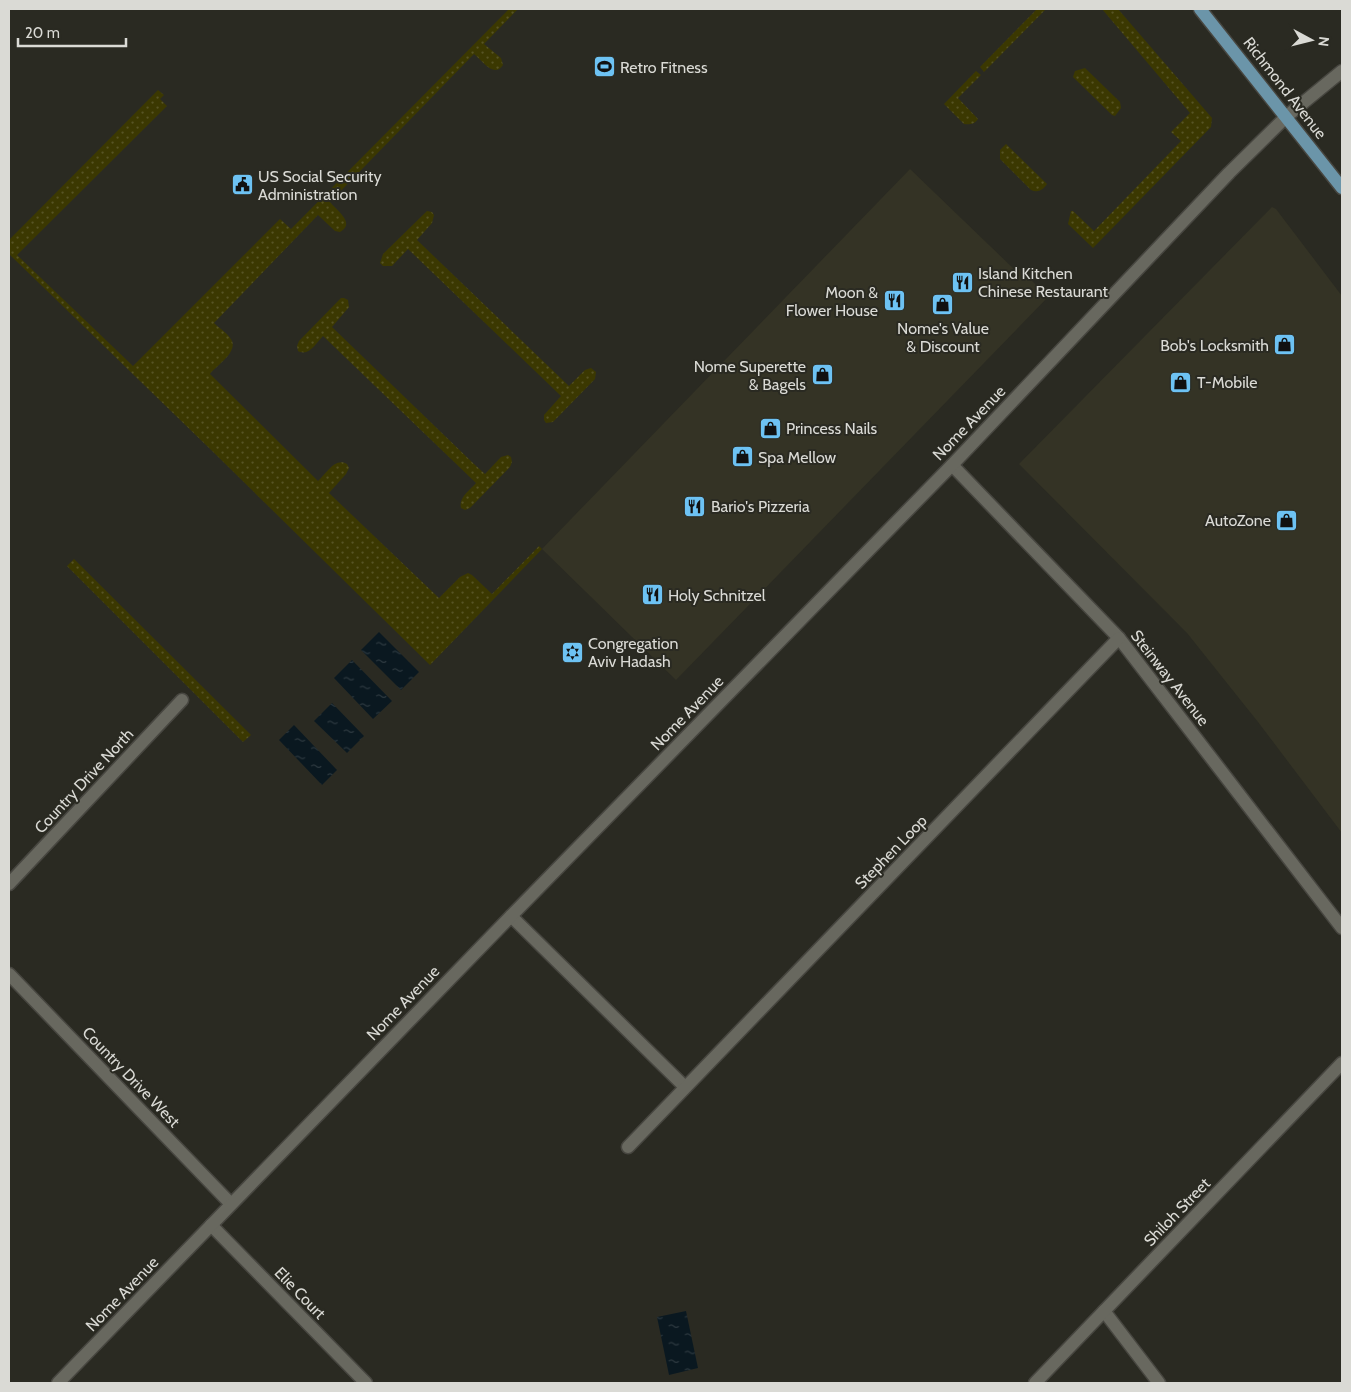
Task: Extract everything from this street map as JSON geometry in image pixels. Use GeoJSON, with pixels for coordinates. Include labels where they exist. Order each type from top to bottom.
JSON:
{"type":"FeatureCollection","features":[{"type":"Feature","properties":{"kind":"main road","name":"Richmond Avenue"},"geometry":{"type":"LineString","coordinates":[[1200,9],[1287,116],[1342,188]]}},
{"type":"Feature","properties":{"kind":"street","name":"Nome Avenue"},"geometry":{"type":"LineString","coordinates":[[58,1383],[952,465],[1222,180],[1287,116],[1342,71]]}},
{"type":"Feature","properties":{"kind":"street","name":"Steinway Avenue"},"geometry":{"type":"LineString","coordinates":[[952,465],[1119,638],[1342,928]]}},
{"type":"Feature","properties":{"kind":"street","name":"Stephen Loop"},"geometry":{"type":"LineString","coordinates":[[628,1147],[1119,638]]}},
{"type":"Feature","properties":{"kind":"street","name":"Country Drive North"},"geometry":{"type":"LineString","coordinates":[[9,884],[182,700]]}},
{"type":"Feature","properties":{"kind":"street"},"geometry":{"type":"LineString","coordinates":[[511,916],[686,1088]]}},
{"type":"Feature","properties":{"kind":"street","name":"Country Drive West"},"geometry":{"type":"LineString","coordinates":[[9,974],[231,1204]]}},
{"type":"Feature","properties":{"kind":"street","name":"Shiloh Street"},"geometry":{"type":"LineString","coordinates":[[1035,1383],[1342,1063]]}},
{"type":"Feature","properties":{"kind":"street","name":"Elie Court"},"geometry":{"type":"LineString","coordinates":[[211,1225],[366,1383]]}},
{"type":"Feature","properties":{"kind":"street"},"geometry":{"type":"LineString","coordinates":[[1104,1311],[1159,1383]]}},
{"type":"Feature","properties":{"kind":"shaded area"},"geometry":{"type":"Polygon","coordinates":[[[509,9],[518,9],[484,44],[501,58],[503,65],[499,69],[492,69],[474,54],[330,202],[344,217],[346,225],[344,228],[340,232],[335,231],[318,215],[214,323],[229,336],[233,346],[229,355],[210,374],[318,481],[335,464],[343,462],[347,464],[349,468],[346,474],[329,493],[439,598],[460,577],[468,573],[492,594],[539,546],[542,549],[430,665],[9,254],[9,240],[158,90],[164,95],[160,99],[167,106],[17,255],[133,366],[280,219],[291,229],[509,9]]]}},
{"type":"Feature","properties":{"kind":"shaded area"},"geometry":{"type":"Polygon","coordinates":[[[1037,9],[1046,9],[984,72],[980,67],[1037,9]]]}},
{"type":"Feature","properties":{"kind":"shaded area"},"geometry":{"type":"Polygon","coordinates":[[[1102,9],[1118,9],[1212,118],[1211,127],[1093,248],[1068,224],[1071,211],[1094,231],[1181,141],[1171,132],[1190,113],[1102,9]]]}},
{"type":"Feature","properties":{"kind":"shaded area"},"geometry":{"type":"Polygon","coordinates":[[[1085,68],[1120,102],[1121,108],[1115,116],[1073,77],[1075,71],[1085,68]]]}},
{"type":"Feature","properties":{"kind":"shaded area"},"geometry":{"type":"Polygon","coordinates":[[[976,71],[981,75],[958,98],[978,119],[972,124],[964,124],[944,104],[976,71]]]}},
{"type":"Feature","properties":{"kind":"shaded area"},"geometry":{"type":"Polygon","coordinates":[[[1006,144],[1047,184],[1044,188],[1038,191],[1031,190],[1000,159],[1000,150],[1006,144]]]}},
{"type":"Feature","properties":{"kind":"shaded area"},"geometry":{"type":"Polygon","coordinates":[[[910,169],[1016,271],[1019,268],[1048,297],[676,680],[542,549],[910,169]]]}},
{"type":"Feature","properties":{"kind":"shaded area"},"geometry":{"type":"Polygon","coordinates":[[[1272,207],[1276,209],[1342,296],[1342,833],[1258,722],[1187,633],[1019,464],[1272,207]]]}},
{"type":"Feature","properties":{"kind":"shaded area"},"geometry":{"type":"Polygon","coordinates":[[[427,211],[432,212],[434,215],[432,223],[417,240],[569,386],[585,370],[591,368],[596,372],[595,379],[553,422],[546,423],[544,415],[561,396],[408,249],[392,266],[383,266],[380,263],[383,254],[427,211]]]}},
{"type":"Feature","properties":{"kind":"shaded area"},"geometry":{"type":"Polygon","coordinates":[[[341,298],[348,300],[349,307],[332,327],[474,464],[485,474],[501,457],[508,455],[511,457],[510,467],[470,508],[465,510],[461,508],[461,501],[476,483],[323,336],[309,351],[298,351],[299,341],[341,298]]]}},
{"type":"Feature","properties":{"kind":"shaded area"},"geometry":{"type":"Polygon","coordinates":[[[74,559],[251,735],[243,742],[67,566],[74,559]]]}},
{"type":"Feature","properties":{"kind":"water"},"geometry":{"type":"Polygon","coordinates":[[[379,632],[419,672],[401,690],[361,650],[379,632]]]}},
{"type":"Feature","properties":{"kind":"water"},"geometry":{"type":"Polygon","coordinates":[[[352,660],[392,701],[373,719],[334,678],[352,660]]]}},
{"type":"Feature","properties":{"kind":"water"},"geometry":{"type":"Polygon","coordinates":[[[332,703],[364,736],[347,753],[314,721],[332,703]]]}},
{"type":"Feature","properties":{"kind":"water"},"geometry":{"type":"Polygon","coordinates":[[[294,725],[337,770],[322,785],[279,740],[294,725]]]}},
{"type":"Feature","properties":{"kind":"water"},"geometry":{"type":"Polygon","coordinates":[[[686,1311],[698,1368],[669,1375],[657,1317],[686,1311]]]}},
{"type":"Feature","properties":{"kind":"place","name":"Retro Fitness"},"geometry":{"type":"Point","coordinates":[604,67]}},
{"type":"Feature","properties":{"kind":"place","name":"US Social Security Administration"},"geometry":{"type":"Point","coordinates":[242,185]}},
{"type":"Feature","properties":{"kind":"place","name":"Island Kitchen Chinese Restaurant"},"geometry":{"type":"Point","coordinates":[962,282]}},
{"type":"Feature","properties":{"kind":"place","name":"Moon & Flower House"},"geometry":{"type":"Point","coordinates":[894,301]}},
{"type":"Feature","properties":{"kind":"place","name":"Nome's Value & Discount"},"geometry":{"type":"Point","coordinates":[943,304]}},
{"type":"Feature","properties":{"kind":"place","name":"Bob's Locksmith"},"geometry":{"type":"Point","coordinates":[1285,345]}},
{"type":"Feature","properties":{"kind":"place","name":"Nome Superette & Bagels"},"geometry":{"type":"Point","coordinates":[822,375]}},
{"type":"Feature","properties":{"kind":"place","name":"T-Mobile"},"geometry":{"type":"Point","coordinates":[1181,382]}},
{"type":"Feature","properties":{"kind":"place","name":"Princess Nails"},"geometry":{"type":"Point","coordinates":[770,428]}},
{"type":"Feature","properties":{"kind":"place","name":"Spa Mellow"},"geometry":{"type":"Point","coordinates":[742,457]}},
{"type":"Feature","properties":{"kind":"place","name":"Bario's Pizzeria"},"geometry":{"type":"Point","coordinates":[695,506]}},
{"type":"Feature","properties":{"kind":"place","name":"AutoZone"},"geometry":{"type":"Point","coordinates":[1287,520]}},
{"type":"Feature","properties":{"kind":"place","name":"Holy Schnitzel"},"geometry":{"type":"Point","coordinates":[652,595]}},
{"type":"Feature","properties":{"kind":"place","name":"Congregation Aviv Hadash"},"geometry":{"type":"Point","coordinates":[572,652]}}]}
